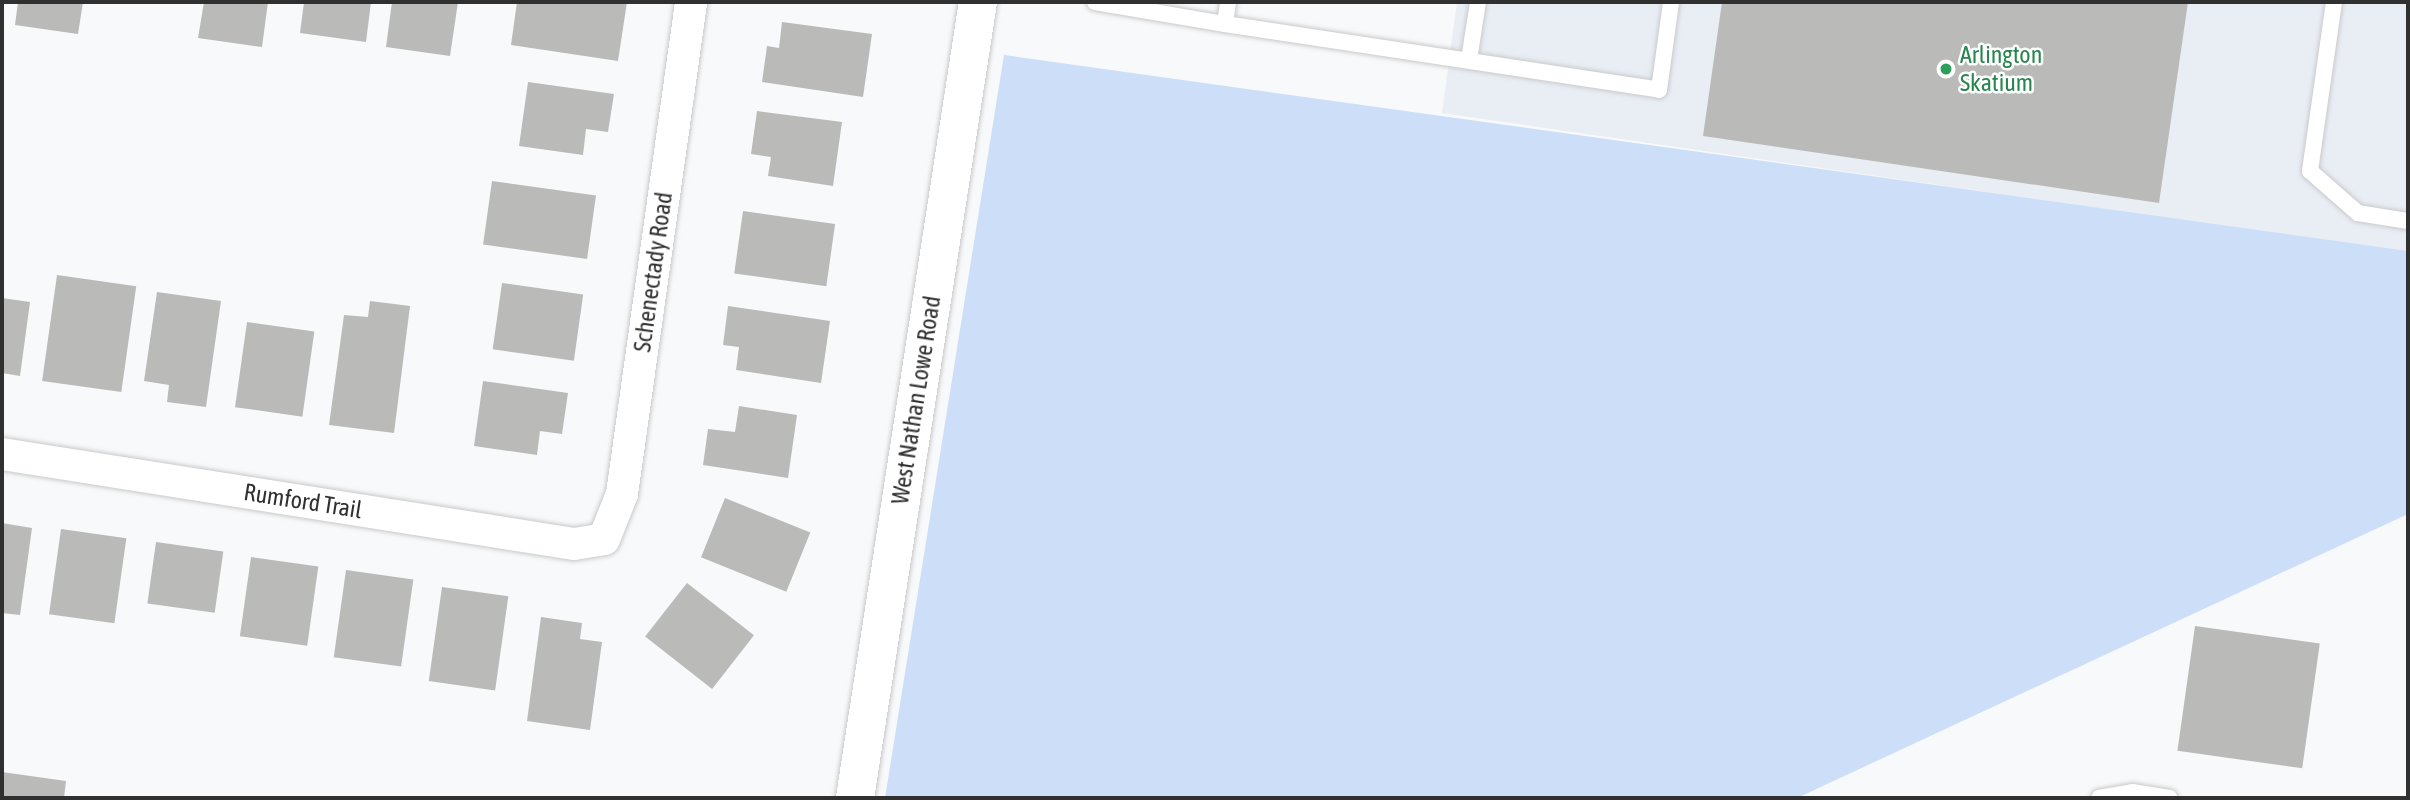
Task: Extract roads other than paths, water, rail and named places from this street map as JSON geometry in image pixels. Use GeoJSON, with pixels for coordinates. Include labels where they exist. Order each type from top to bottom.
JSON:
{"type":"FeatureCollection","features":[{"type":"Feature","properties":{"kind":"street","name":"Schenectady Road"},"geometry":{"type":"LineString","coordinates":[[604,539],[622,494],[691,2]]}},
{"type":"Feature","properties":{"kind":"street","name":"West Nathan Lowe Road"},"geometry":{"type":"LineString","coordinates":[[855,798],[978,2]]}},
{"type":"Feature","properties":{"kind":"street","name":"Rumford Trail"},"geometry":{"type":"LineString","coordinates":[[2,454],[574,544],[604,539]]}},
{"type":"Feature","properties":{"kind":"lane"},"geometry":{"type":"LineString","coordinates":[[1095,2],[1659,90],[1671,2]]}},
{"type":"Feature","properties":{"kind":"lane"},"geometry":{"type":"LineString","coordinates":[[1225,24],[1228,2]]}},
{"type":"Feature","properties":{"kind":"lane"},"geometry":{"type":"LineString","coordinates":[[1469,60],[1478,2]]}},
{"type":"Feature","properties":{"kind":"lane"},"geometry":{"type":"LineString","coordinates":[[2334,2],[2310,171],[2358,213],[2408,221]]}},
{"type":"Feature","properties":{"kind":"lane"},"geometry":{"type":"LineString","coordinates":[[2099,798],[2132,792],[2170,798]]}},
{"type":"Feature","properties":{"kind":"place","name":"Arlington Skatium"},"geometry":{"type":"Point","coordinates":[1946,69]}}]}
